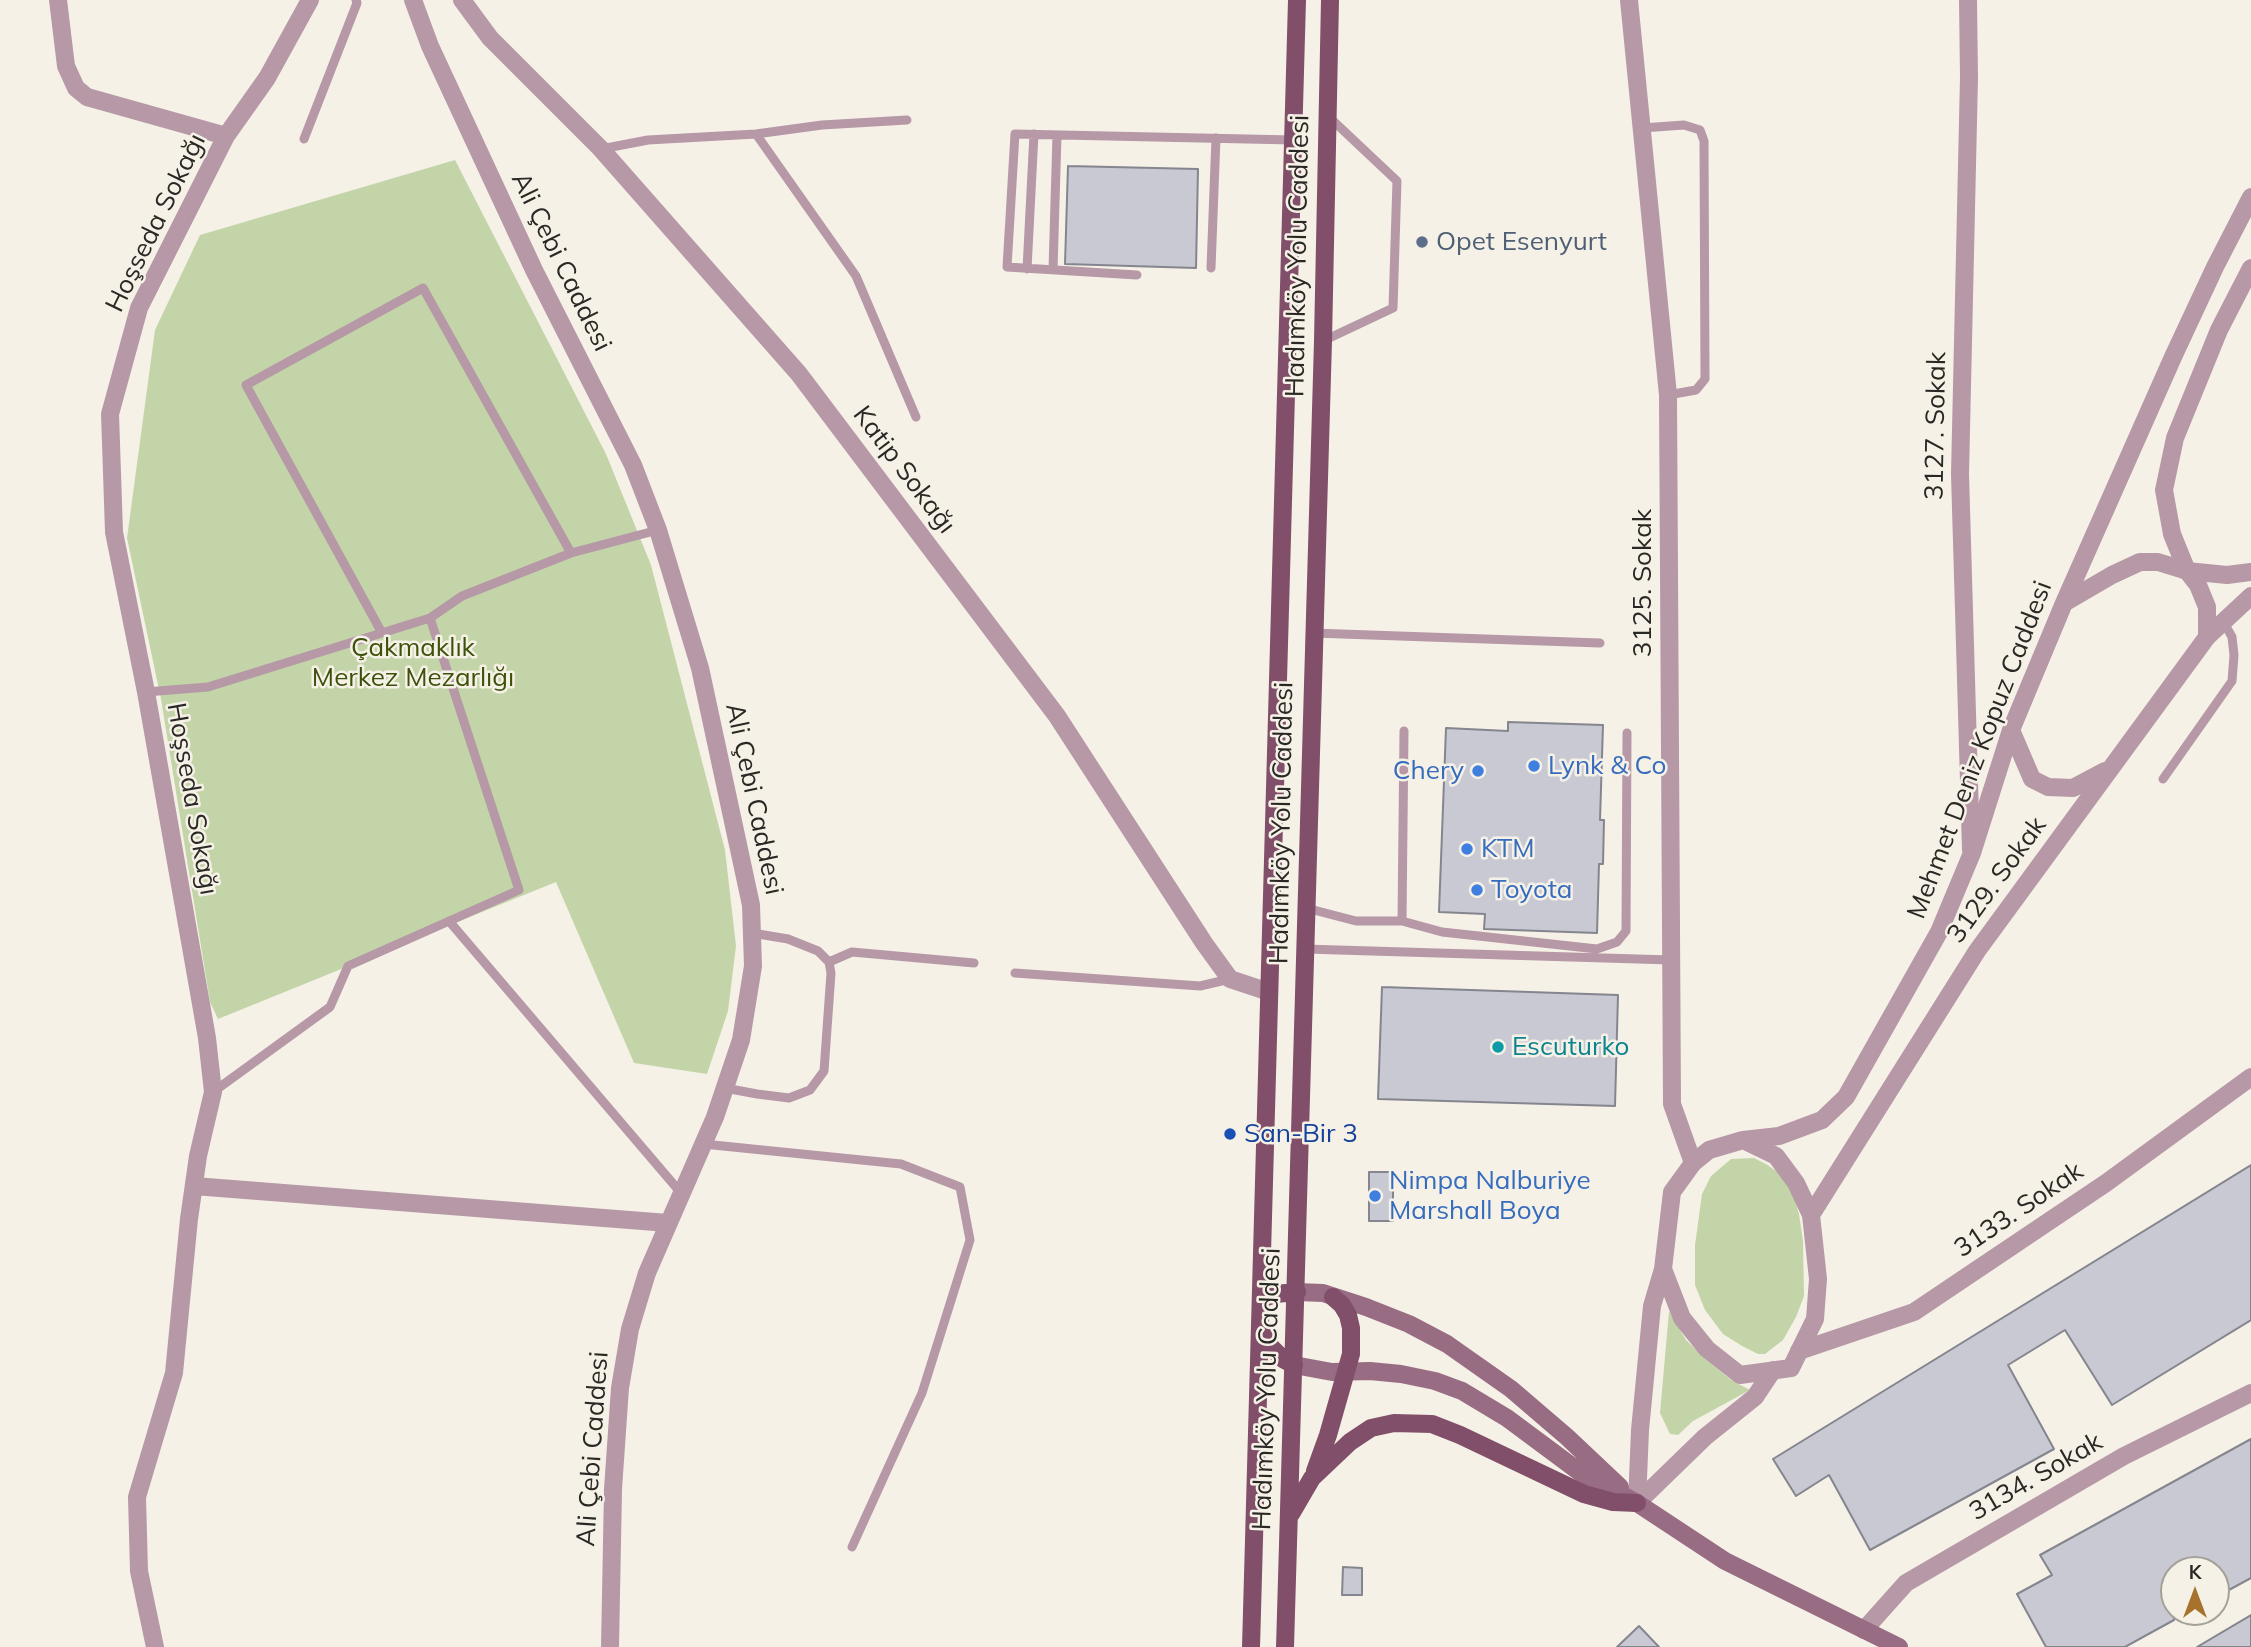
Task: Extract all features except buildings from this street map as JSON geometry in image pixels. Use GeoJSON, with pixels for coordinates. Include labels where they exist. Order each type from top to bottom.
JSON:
{"type":"FeatureCollection","features":[{"type":"Feature","properties":{"kind":"main road","name":"Hadımköy Yolu Caddesi"},"geometry":{"type":"LineString","coordinates":[[1251,1647],[1297,0]]}},
{"type":"Feature","properties":{"kind":"main road","name":"Hadımköy Yolu Caddesi"},"geometry":{"type":"LineString","coordinates":[[1285,1647],[1323,341],[1330,0]]}},
{"type":"Feature","properties":{"kind":"main road"},"geometry":{"type":"LineString","coordinates":[[1261,1299],[1275,1294],[1323,1293],[1409,1324],[1447,1344],[1511,1389],[1637,1503]]}},
{"type":"Feature","properties":{"kind":"main road"},"geometry":{"type":"LineString","coordinates":[[1289,1517],[1312,1478],[1328,1435],[1351,1354],[1348,1315],[1333,1297]]}},
{"type":"Feature","properties":{"kind":"main road"},"geometry":{"type":"LineString","coordinates":[[1260,1328],[1270,1346],[1283,1359],[1294,1365],[1319,1371],[1401,1374],[1435,1381],[1462,1391],[1507,1418],[1581,1474],[1637,1503],[1725,1561],[1899,1647]]}},
{"type":"Feature","properties":{"kind":"main road"},"geometry":{"type":"LineString","coordinates":[[1312,1478],[1350,1442],[1371,1427],[1416,1422],[1432,1424],[1460,1435],[1584,1494],[1614,1502],[1637,1503]]}},
{"type":"Feature","properties":{"kind":"street"},"geometry":{"type":"LineString","coordinates":[[58,0],[66,66],[76,88],[87,97],[226,136]]}},
{"type":"Feature","properties":{"kind":"street","name":"Hoşseda Sokağı"},"geometry":{"type":"LineString","coordinates":[[155,1647],[139,1571],[137,1497],[174,1373],[194,1186],[213,1092],[207,1038],[146,692],[114,532],[110,414],[139,309],[226,136],[267,78],[310,0]]}},
{"type":"Feature","properties":{"kind":"street","name":"Ali Çebi Caddesi"},"geometry":{"type":"LineString","coordinates":[[413,0],[430,46],[534,270],[633,465],[658,530],[700,668],[751,905],[754,966],[741,1040],[715,1117],[647,1273],[630,1329],[620,1388],[612,1489],[610,1647]]}},
{"type":"Feature","properties":{"kind":"street","name":"Katip Sokağı"},"geometry":{"type":"LineString","coordinates":[[462,0],[490,38],[601,149],[799,374],[1057,716],[1203,943],[1230,979]]}},
{"type":"Feature","properties":{"kind":"street","name":"3125. Sokak"},"geometry":{"type":"LineString","coordinates":[[1629,0],[1668,395],[1672,1104],[1693,1163]]}},
{"type":"Feature","properties":{"kind":"street","name":"3127. Sokak"},"geometry":{"type":"LineString","coordinates":[[1968,0],[1960,474],[1972,853]]}},
{"type":"Feature","properties":{"kind":"street","name":"Mehmet Deniz Kopuz Caddesi"},"geometry":{"type":"LineString","coordinates":[[1743,1140],[1779,1136],[1822,1120],[1846,1097],[1939,932],[1972,853],[2011,730],[2064,603],[2173,357],[2251,197]]}},
{"type":"Feature","properties":{"kind":"street"},"geometry":{"type":"LineString","coordinates":[[2207,637],[2207,607],[2187,571],[2172,534],[2164,490],[2175,438],[2219,330],[2251,268]]}},
{"type":"Feature","properties":{"kind":"street"},"geometry":{"type":"LineString","coordinates":[[2064,603],[2140,562],[2158,562],[2187,571],[2227,575],[2251,572]]}},
{"type":"Feature","properties":{"kind":"street","name":"3129. Sokak"},"geometry":{"type":"LineString","coordinates":[[1811,1215],[1977,951],[2207,637],[2251,596]]}},
{"type":"Feature","properties":{"kind":"street"},"geometry":{"type":"LineString","coordinates":[[2011,730],[2032,779],[2048,787],[2073,788],[2111,767]]}},
{"type":"Feature","properties":{"kind":"street"},"geometry":{"type":"LineString","coordinates":[[1230,979],[1269,992]]}},
{"type":"Feature","properties":{"kind":"street","name":"3133. Sokak"},"geometry":{"type":"LineString","coordinates":[[1799,1351],[1914,1312],[2106,1183],[2251,1077]]}},
{"type":"Feature","properties":{"kind":"street"},"geometry":{"type":"LineString","coordinates":[[1637,1503],[1640,1430],[1652,1306],[1663,1269],[1672,1192],[1693,1163],[1711,1149],[1743,1140],[1776,1156],[1796,1184],[1811,1215],[1818,1279],[1815,1320],[1791,1368],[1740,1375],[1707,1349],[1682,1318],[1663,1269]]}},
{"type":"Feature","properties":{"kind":"street"},"geometry":{"type":"LineString","coordinates":[[194,1186],[668,1223]]}},
{"type":"Feature","properties":{"kind":"street"},"geometry":{"type":"LineString","coordinates":[[1637,1503],[1705,1437],[1755,1397],[1773,1370]]}},
{"type":"Feature","properties":{"kind":"street","name":"3134. Sokak"},"geometry":{"type":"LineString","coordinates":[[1864,1630],[1906,1583],[2124,1456],[2251,1393]]}},
{"type":"Feature","properties":{"kind":"lane"},"geometry":{"type":"LineString","coordinates":[[304,139],[356,0]]}},
{"type":"Feature","properties":{"kind":"lane"},"geometry":{"type":"LineString","coordinates":[[1323,341],[1393,309],[1397,181],[1327,116]]}},
{"type":"Feature","properties":{"kind":"lane"},"geometry":{"type":"LineString","coordinates":[[601,149],[648,140],[756,134],[822,125],[907,120]]}},
{"type":"Feature","properties":{"kind":"lane"},"geometry":{"type":"LineString","coordinates":[[1642,128],[1684,125],[1700,130],[1704,141],[1706,379],[1696,390],[1668,395]]}},
{"type":"Feature","properties":{"kind":"lane"},"geometry":{"type":"LineString","coordinates":[[756,134],[856,276],[916,417]]}},
{"type":"Feature","properties":{"kind":"lane"},"geometry":{"type":"LineString","coordinates":[[1137,275],[1007,268],[1015,134],[1293,140]]}},
{"type":"Feature","properties":{"kind":"lane"},"geometry":{"type":"LineString","coordinates":[[1027,269],[1034,134]]}},
{"type":"Feature","properties":{"kind":"lane"},"geometry":{"type":"LineString","coordinates":[[1053,270],[1057,135]]}},
{"type":"Feature","properties":{"kind":"lane"},"geometry":{"type":"LineString","coordinates":[[1211,268],[1216,138]]}},
{"type":"Feature","properties":{"kind":"lane"},"geometry":{"type":"LineString","coordinates":[[382,633],[246,385],[424,288],[570,553]]}},
{"type":"Feature","properties":{"kind":"lane"},"geometry":{"type":"LineString","coordinates":[[146,692],[208,687],[430,618],[462,596],[570,553],[658,530]]}},
{"type":"Feature","properties":{"kind":"lane"},"geometry":{"type":"LineString","coordinates":[[213,1092],[330,1007],[348,966],[519,890],[430,618]]}},
{"type":"Feature","properties":{"kind":"lane"},"geometry":{"type":"LineString","coordinates":[[2163,779],[2232,681],[2232,637],[2224,621]]}},
{"type":"Feature","properties":{"kind":"lane"},"geometry":{"type":"LineString","coordinates":[[1313,634],[1600,643]]}},
{"type":"Feature","properties":{"kind":"lane"},"geometry":{"type":"LineString","coordinates":[[1402,921],[1404,731]]}},
{"type":"Feature","properties":{"kind":"lane"},"geometry":{"type":"LineString","coordinates":[[1306,908],[1356,921],[1402,921],[1442,932],[1597,949],[1617,942],[1626,930],[1627,733]]}},
{"type":"Feature","properties":{"kind":"lane"},"geometry":{"type":"LineString","coordinates":[[449,921],[681,1193]]}},
{"type":"Feature","properties":{"kind":"lane"},"geometry":{"type":"LineString","coordinates":[[725,1088],[789,1098],[810,1090],[824,1071],[831,973],[829,962],[818,951],[788,939],[752,933]]}},
{"type":"Feature","properties":{"kind":"lane"},"geometry":{"type":"LineString","coordinates":[[1305,949],[1671,960]]}},
{"type":"Feature","properties":{"kind":"lane"},"geometry":{"type":"LineString","coordinates":[[829,962],[852,952],[974,963]]}},
{"type":"Feature","properties":{"kind":"lane"},"geometry":{"type":"LineString","coordinates":[[1015,972],[1200,986],[1230,979]]}},
{"type":"Feature","properties":{"kind":"lane"},"geometry":{"type":"LineString","coordinates":[[703,1144],[901,1164],[960,1187],[970,1240],[922,1392],[852,1547]]}},
{"type":"Feature","properties":{"kind":"green space","name":"Çakmaklık Merkez Mezarlığı"},"geometry":{"type":"Polygon","coordinates":[[[455,160],[606,454],[651,565],[725,850],[736,946],[728,1011],[707,1074],[634,1063],[556,882],[218,1019],[210,1002],[161,699],[127,538],[155,330],[200,235],[455,160]]]}},
{"type":"Feature","properties":{"kind":"green space"},"geometry":{"type":"Polygon","coordinates":[[[1754,1158],[1782,1175],[1792,1189],[1803,1241],[1804,1296],[1783,1340],[1765,1354],[1758,1354],[1723,1334],[1705,1310],[1695,1285],[1695,1245],[1702,1194],[1711,1176],[1731,1159],[1754,1158]]]}},
{"type":"Feature","properties":{"kind":"green space"},"geometry":{"type":"Polygon","coordinates":[[[1669,1311],[1686,1340],[1731,1380],[1750,1390],[1693,1421],[1678,1435],[1670,1434],[1660,1413],[1669,1311]]]}},
{"type":"Feature","properties":{"kind":"place","name":"Opet Esenyurt"},"geometry":{"type":"Point","coordinates":[1422,242]}},
{"type":"Feature","properties":{"kind":"place","name":"Lynk & Co"},"geometry":{"type":"Point","coordinates":[1534,766]}},
{"type":"Feature","properties":{"kind":"place","name":"Chery"},"geometry":{"type":"Point","coordinates":[1478,771]}},
{"type":"Feature","properties":{"kind":"place","name":"KTM"},"geometry":{"type":"Point","coordinates":[1467,849]}},
{"type":"Feature","properties":{"kind":"place","name":"Toyota"},"geometry":{"type":"Point","coordinates":[1477,890]}},
{"type":"Feature","properties":{"kind":"place","name":"Escuturko"},"geometry":{"type":"Point","coordinates":[1498,1047]}},
{"type":"Feature","properties":{"kind":"place","name":"San-Bir 3"},"geometry":{"type":"Point","coordinates":[1230,1134]}},
{"type":"Feature","properties":{"kind":"place","name":"Nimpa Nalburiye Marshall Boya"},"geometry":{"type":"Point","coordinates":[1375,1196]}}]}
